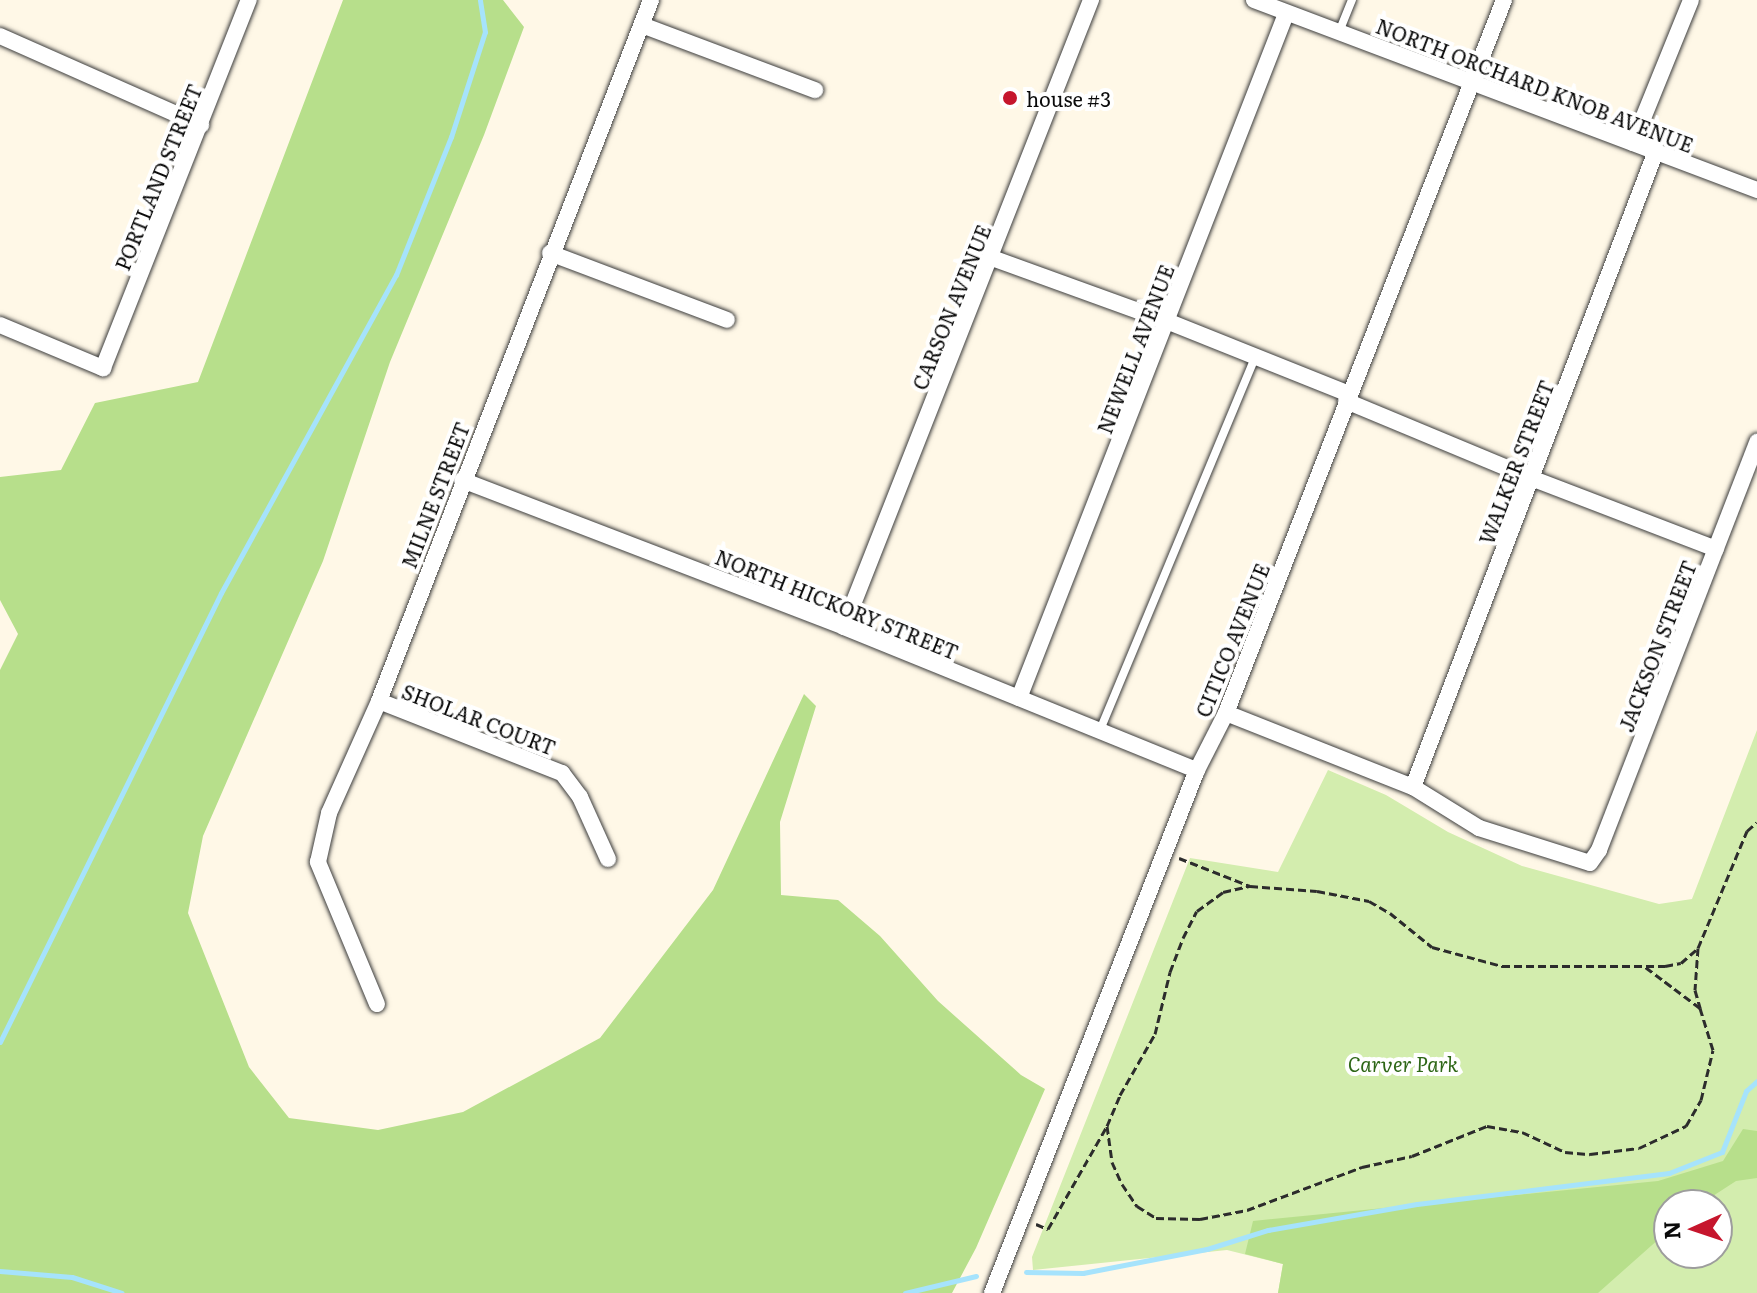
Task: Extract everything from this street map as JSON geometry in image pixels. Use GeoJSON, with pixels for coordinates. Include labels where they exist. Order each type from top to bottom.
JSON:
{"type":"FeatureCollection","features":[{"type":"Feature","properties":{"kind":"street","name":"PORTLAND STREET"},"geometry":{"type":"LineString","coordinates":[[0,325],[103,368],[249,0]]}},
{"type":"Feature","properties":{"kind":"street","name":"MILNE STREET"},"geometry":{"type":"LineString","coordinates":[[377,1004],[318,862],[329,813],[379,701],[550,253],[651,0]]}},
{"type":"Feature","properties":{"kind":"street","name":"CARSON AVENUE"},"geometry":{"type":"LineString","coordinates":[[844,627],[992,258],[1091,0]]}},
{"type":"Feature","properties":{"kind":"street","name":"NORTH ORCHARD KNOB AVENUE"},"geometry":{"type":"LineString","coordinates":[[1254,0],[1757,190]]}},
{"type":"Feature","properties":{"kind":"street","name":"CITICO AVENUE"},"geometry":{"type":"LineString","coordinates":[[992,1293],[1197,770],[1226,713],[1504,0]]}},
{"type":"Feature","properties":{"kind":"street"},"geometry":{"type":"LineString","coordinates":[[1633,143],[1691,0]]}},
{"type":"Feature","properties":{"kind":"street","name":"NEWELL AVENUE"},"geometry":{"type":"LineString","coordinates":[[1019,698],[1169,322],[1286,14]]}},
{"type":"Feature","properties":{"kind":"street"},"geometry":{"type":"LineString","coordinates":[[642,25],[815,90]]}},
{"type":"Feature","properties":{"kind":"street"},"geometry":{"type":"LineString","coordinates":[[0,36],[201,125]]}},
{"type":"Feature","properties":{"kind":"street","name":"WALKER STREET"},"geometry":{"type":"LineString","coordinates":[[1413,787],[1656,151]]}},
{"type":"Feature","properties":{"kind":"street"},"geometry":{"type":"LineString","coordinates":[[550,253],[727,320]]}},
{"type":"Feature","properties":{"kind":"street"},"geometry":{"type":"LineString","coordinates":[[992,258],[1256,356],[1531,478],[1716,549]]}},
{"type":"Feature","properties":{"kind":"street","name":"JACKSON STREET"},"geometry":{"type":"LineString","coordinates":[[1413,787],[1479,828],[1590,863],[1599,850],[1757,442]]}},
{"type":"Feature","properties":{"kind":"street","name":"NORTH HICKORY STREET"},"geometry":{"type":"LineString","coordinates":[[462,480],[844,627],[1197,770]]}},
{"type":"Feature","properties":{"kind":"street","name":"SHOLAR COURT"},"geometry":{"type":"LineString","coordinates":[[379,701],[562,773],[580,797],[608,859]]}},
{"type":"Feature","properties":{"kind":"street"},"geometry":{"type":"LineString","coordinates":[[1226,713],[1413,787]]}},
{"type":"Feature","properties":{"kind":"lane"},"geometry":{"type":"LineString","coordinates":[[1339,33],[1352,0]]}},
{"type":"Feature","properties":{"kind":"lane"},"geometry":{"type":"LineString","coordinates":[[1100,731],[1256,356]]}},
{"type":"Feature","properties":{"kind":"path"},"geometry":{"type":"LineString","coordinates":[[1107,1126],[1112,1162],[1122,1184],[1137,1206],[1156,1218],[1200,1219],[1247,1210],[1362,1167],[1412,1156],[1487,1126],[1522,1132],[1565,1152],[1590,1154],[1639,1148],[1686,1126],[1701,1100],[1713,1050],[1695,990],[1698,948],[1747,831],[1757,822]]}},
{"type":"Feature","properties":{"kind":"path"},"geometry":{"type":"LineString","coordinates":[[1165,853],[1250,886]]}},
{"type":"Feature","properties":{"kind":"path"},"geometry":{"type":"LineString","coordinates":[[1022,1217],[1048,1229],[1155,1034],[1170,972],[1197,911],[1223,892],[1250,886],[1317,891],[1369,901],[1390,913],[1432,947],[1502,966],[1681,963],[1698,948]]}},
{"type":"Feature","properties":{"kind":"path"},"geometry":{"type":"LineString","coordinates":[[1644,966],[1700,1008]]}},
{"type":"Feature","properties":{"kind":"green space"},"geometry":{"type":"Polygon","coordinates":[[[343,0],[503,0],[524,27],[484,135],[390,362],[323,561],[203,836],[188,913],[249,1067],[289,1118],[378,1130],[463,1112],[600,1038],[713,890],[804,694],[816,706],[780,822],[781,895],[838,900],[880,936],[938,1001],[1021,1075],[1045,1089],[976,1248],[952,1293],[0,1293],[0,670],[18,634],[0,600],[0,477],[61,470],[95,403],[198,382],[343,0]]]}},
{"type":"Feature","properties":{"kind":"green space","name":"Carver Park"},"geometry":{"type":"Polygon","coordinates":[[[1757,730],[1757,1293],[1278,1293],[1283,1264],[1227,1250],[1033,1270],[1032,1257],[1190,858],[1278,872],[1328,770],[1386,795],[1448,832],[1522,866],[1659,904],[1692,899],[1757,730]]]}},
{"type":"Feature","properties":{"kind":"green space"},"geometry":{"type":"Polygon","coordinates":[[[1743,1129],[1757,1131],[1757,1178],[1736,1181],[1724,1189],[1653,1189],[1653,1244],[1598,1293],[1278,1293],[1283,1264],[1245,1254],[1253,1221],[1658,1181],[1723,1161],[1743,1129]]]}},
{"type":"Feature","properties":{"kind":"waterway"},"geometry":{"type":"LineString","coordinates":[[0,1042],[221,593],[396,275],[451,137],[485,32],[480,0]]}},
{"type":"Feature","properties":{"kind":"waterway"},"geometry":{"type":"LineString","coordinates":[[1026,1272],[1083,1273],[1207,1249],[1268,1230],[1417,1204],[1669,1173],[1722,1152],[1746,1091],[1757,1081]]}},
{"type":"Feature","properties":{"kind":"waterway"},"geometry":{"type":"LineString","coordinates":[[0,1271],[72,1277],[122,1293]]}},
{"type":"Feature","properties":{"kind":"waterway"},"geometry":{"type":"LineString","coordinates":[[905,1293],[976,1276]]}},
{"type":"Feature","properties":{"kind":"place","name":"house #3"},"geometry":{"type":"Point","coordinates":[1010,98]}}]}
